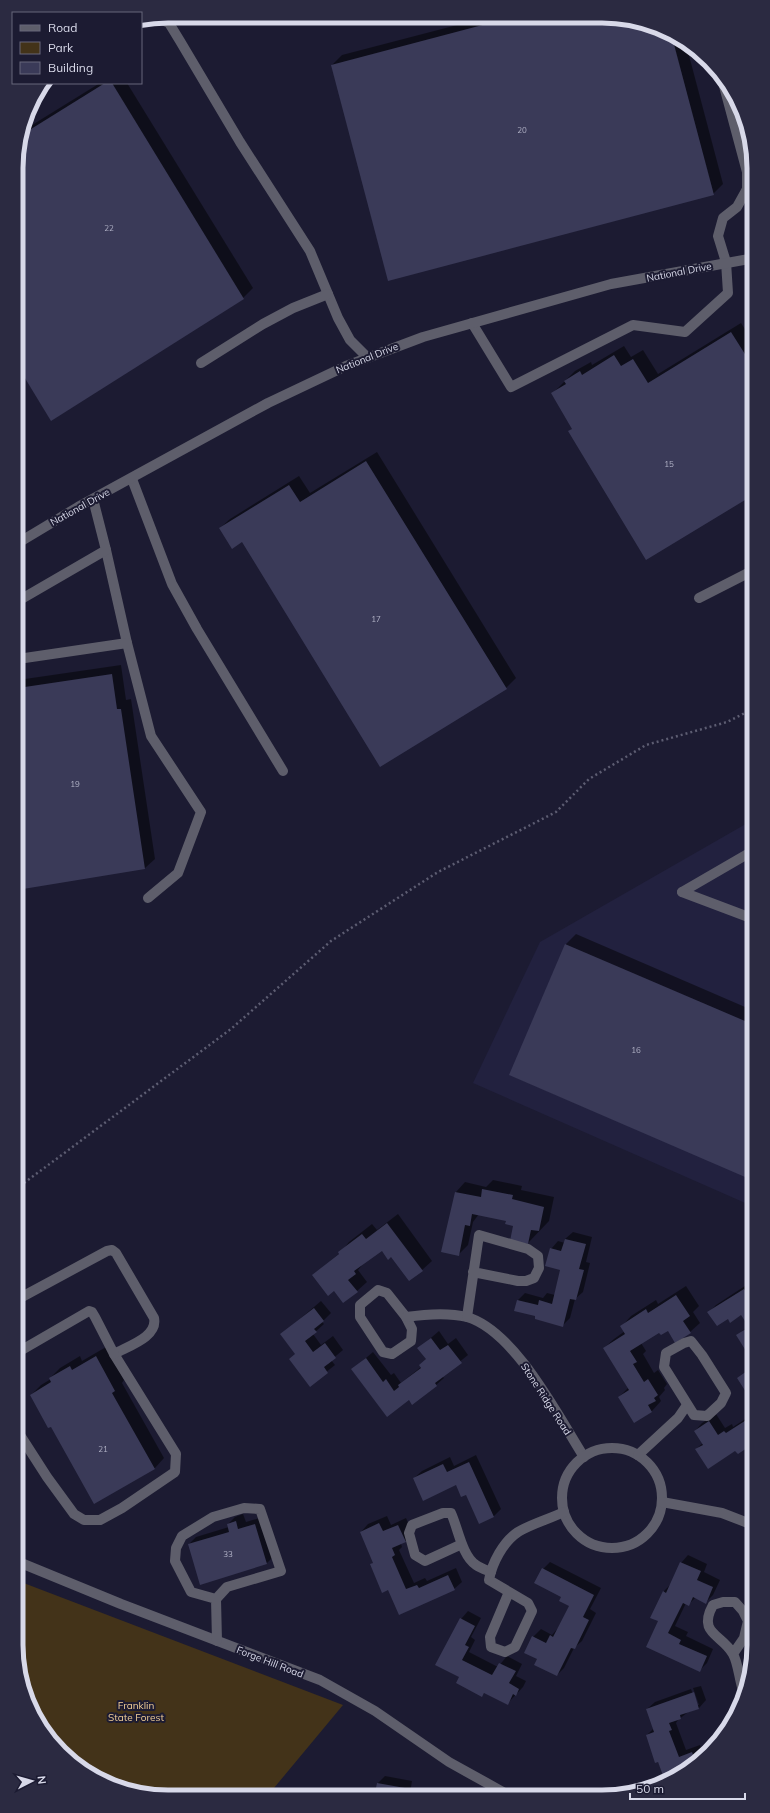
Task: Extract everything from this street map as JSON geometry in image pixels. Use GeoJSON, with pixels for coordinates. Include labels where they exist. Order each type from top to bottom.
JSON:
{"type":"FeatureCollection","features":[{"type":"Feature","properties":{"kind":"street"},"geometry":{"type":"LineString","coordinates":[[168,23],[180,40],[240,142],[310,251],[328,294],[350,340],[368,358]]}},
{"type":"Feature","properties":{"kind":"street"},"geometry":{"type":"LineString","coordinates":[[725,91],[747,168]]}},
{"type":"Feature","properties":{"kind":"street"},"geometry":{"type":"LineString","coordinates":[[472,323],[511,387],[632,325],[686,332],[728,294],[726,262],[718,236],[723,218],[737,208],[747,189]]}},
{"type":"Feature","properties":{"kind":"street","name":"National Drive"},"geometry":{"type":"LineString","coordinates":[[23,540],[175,453],[268,403],[346,366],[423,337],[611,284],[747,259]]}},
{"type":"Feature","properties":{"kind":"street"},"geometry":{"type":"LineString","coordinates":[[201,363],[263,324],[293,308],[328,294]]}},
{"type":"Feature","properties":{"kind":"street"},"geometry":{"type":"LineString","coordinates":[[132,479],[172,584],[197,629],[283,772]]}},
{"type":"Feature","properties":{"kind":"street"},"geometry":{"type":"LineString","coordinates":[[93,499],[127,643],[151,736],[201,812],[178,873],[148,898]]}},
{"type":"Feature","properties":{"kind":"street"},"geometry":{"type":"LineString","coordinates":[[23,598],[106,550]]}},
{"type":"Feature","properties":{"kind":"street"},"geometry":{"type":"LineString","coordinates":[[699,598],[747,574]]}},
{"type":"Feature","properties":{"kind":"street"},"geometry":{"type":"LineString","coordinates":[[23,658],[127,643]]}},
{"type":"Feature","properties":{"kind":"street"},"geometry":{"type":"LineString","coordinates":[[747,857],[682,892],[747,916]]}},
{"type":"Feature","properties":{"kind":"street"},"geometry":{"type":"LineString","coordinates":[[406,1317],[433,1313],[467,1317],[473,1272],[479,1236],[528,1248],[538,1256],[539,1268],[534,1278],[526,1281],[473,1272]]}},
{"type":"Feature","properties":{"kind":"street"},"geometry":{"type":"LineString","coordinates":[[23,1296],[102,1253],[112,1250],[116,1253],[155,1320],[151,1331],[147,1335],[114,1354]]}},
{"type":"Feature","properties":{"kind":"street"},"geometry":{"type":"LineString","coordinates":[[378,1290],[387,1293],[406,1317],[412,1329],[411,1342],[392,1354],[383,1352],[360,1317],[360,1305],[378,1290]]}},
{"type":"Feature","properties":{"kind":"street"},"geometry":{"type":"LineString","coordinates":[[23,1349],[89,1311],[92,1312],[114,1354],[176,1454],[175,1472],[122,1508],[100,1520],[84,1520],[74,1514],[47,1477],[23,1439]]}},
{"type":"Feature","properties":{"kind":"street","name":"Stone Ridge Road"},"geometry":{"type":"LineString","coordinates":[[467,1317],[486,1327],[500,1337],[529,1370],[584,1457]]}},
{"type":"Feature","properties":{"kind":"street"},"geometry":{"type":"LineString","coordinates":[[691,1341],[702,1355],[726,1393],[721,1403],[707,1416],[694,1415],[687,1405],[664,1367],[666,1353],[684,1343],[691,1341]]}},
{"type":"Feature","properties":{"kind":"street"},"geometry":{"type":"LineString","coordinates":[[638,1455],[678,1418],[687,1405]]}},
{"type":"Feature","properties":{"kind":"street"},"geometry":{"type":"LineString","coordinates":[[610,1448],[625,1450],[638,1455],[648,1464],[656,1475],[661,1488],[662,1502],[659,1517],[651,1530],[639,1541],[625,1547],[610,1549],[594,1546],[581,1538],[570,1526],[564,1512],[562,1497],[565,1482],[572,1468],[584,1457],[596,1450],[610,1448]]}},
{"type":"Feature","properties":{"kind":"street"},"geometry":{"type":"LineString","coordinates":[[662,1502],[722,1513],[747,1523]]}},
{"type":"Feature","properties":{"kind":"street"},"geometry":{"type":"LineString","coordinates":[[216,1599],[191,1592],[175,1561],[176,1548],[182,1536],[213,1517],[244,1508],[260,1510],[280,1571],[228,1588],[216,1599],[217,1641]]}},
{"type":"Feature","properties":{"kind":"street"},"geometry":{"type":"LineString","coordinates":[[508,1592],[490,1637],[491,1647],[505,1652],[515,1647],[532,1611],[528,1604],[489,1580],[491,1572],[506,1543],[518,1532],[564,1512]]}},
{"type":"Feature","properties":{"kind":"street"},"geometry":{"type":"LineString","coordinates":[[462,1544],[425,1561],[415,1555],[409,1533],[412,1525],[443,1513],[451,1513],[458,1527],[462,1544],[475,1565],[491,1572]]}},
{"type":"Feature","properties":{"kind":"street","name":"Forge Hill Road"},"geometry":{"type":"LineString","coordinates":[[23,1564],[217,1641],[320,1680],[374,1711],[449,1762],[499,1790]]}},
{"type":"Feature","properties":{"kind":"street"},"geometry":{"type":"LineString","coordinates":[[741,1685],[733,1654],[724,1642],[716,1638],[708,1625],[708,1614],[713,1605],[723,1602],[735,1602],[743,1611],[747,1619]]}},
{"type":"Feature","properties":{"kind":"street"},"geometry":{"type":"LineString","coordinates":[[733,1654],[744,1638],[747,1625]]}},
{"type":"Feature","properties":{"kind":"path"},"geometry":{"type":"LineString","coordinates":[[23,1184],[231,1029],[331,941],[438,872],[556,812],[589,779],[646,745],[727,722],[747,712]]}},
{"type":"Feature","properties":{"kind":"shaded area"},"geometry":{"type":"Polygon","coordinates":[[[747,823],[747,1204],[473,1083],[540,942],[747,823]]]}},
{"type":"Feature","properties":{"kind":"green space","name":"Franklin State Forest"},"geometry":{"type":"Polygon","coordinates":[[[23,1583],[343,1705],[272,1790],[158,1790],[130,1785],[112,1779],[87,1766],[65,1748],[47,1726],[34,1701],[28,1683],[23,1655],[23,1583]]]}},
{"type":"Feature","properties":{"kind":"building"},"geometry":{"type":"Polygon","coordinates":[[[490,23],[612,23],[640,28],[658,34],[673,41],[714,195],[388,281],[331,65],[490,23]]]}},
{"type":"Feature","properties":{"kind":"building"},"geometry":{"type":"Polygon","coordinates":[[[103,84],[113,84],[244,299],[51,421],[23,375],[23,158],[28,131],[103,84]]]}},
{"type":"Feature","properties":{"kind":"building"},"geometry":{"type":"Polygon","coordinates":[[[731,332],[747,357],[747,499],[646,560],[568,431],[572,429],[551,393],[566,384],[564,381],[580,371],[582,375],[614,355],[621,366],[633,359],[648,383],[731,332]]]}},
{"type":"Feature","properties":{"kind":"building"},"geometry":{"type":"Polygon","coordinates":[[[366,461],[507,689],[380,767],[242,542],[232,549],[219,528],[289,485],[300,502],[366,461]]]}},
{"type":"Feature","properties":{"kind":"building"},"geometry":{"type":"Polygon","coordinates":[[[112,674],[117,709],[121,709],[145,869],[23,889],[23,687],[112,674]]]}},
{"type":"Feature","properties":{"kind":"building"},"geometry":{"type":"Polygon","coordinates":[[[565,944],[747,1022],[747,1178],[509,1075],[565,944]]]}},
{"type":"Feature","properties":{"kind":"building"},"geometry":{"type":"Polygon","coordinates":[[[482,1189],[513,1195],[512,1199],[544,1207],[539,1231],[531,1230],[528,1244],[510,1241],[513,1226],[505,1224],[506,1221],[472,1214],[470,1226],[465,1225],[459,1256],[441,1252],[455,1192],[481,1197],[482,1189]]]}},
{"type":"Feature","properties":{"kind":"building"},"geometry":{"type":"Polygon","coordinates":[[[387,1223],[423,1271],[409,1281],[391,1257],[388,1260],[382,1251],[354,1271],[356,1274],[348,1280],[358,1292],[343,1303],[334,1291],[328,1296],[312,1275],[339,1254],[338,1252],[362,1234],[366,1239],[387,1223]]]}},
{"type":"Feature","properties":{"kind":"building"},"geometry":{"type":"Polygon","coordinates":[[[565,1239],[586,1244],[579,1269],[584,1270],[576,1300],[570,1299],[563,1327],[535,1319],[535,1316],[514,1311],[517,1300],[538,1305],[539,1300],[552,1304],[560,1270],[545,1266],[550,1248],[561,1251],[565,1239]]]}},
{"type":"Feature","properties":{"kind":"building"},"geometry":{"type":"Polygon","coordinates":[[[744,1289],[747,1293],[747,1324],[741,1315],[730,1323],[728,1319],[717,1326],[707,1312],[744,1289]]]}},
{"type":"Feature","properties":{"kind":"building"},"geometry":{"type":"Polygon","coordinates":[[[676,1295],[690,1316],[683,1321],[691,1333],[675,1343],[668,1331],[661,1335],[659,1333],[630,1351],[637,1362],[633,1364],[644,1382],[648,1379],[658,1395],[654,1398],[656,1401],[648,1405],[652,1412],[634,1423],[618,1397],[629,1390],[603,1348],[625,1334],[620,1326],[646,1309],[648,1313],[676,1295]]]}},
{"type":"Feature","properties":{"kind":"building"},"geometry":{"type":"Polygon","coordinates":[[[314,1308],[324,1321],[314,1329],[317,1332],[305,1341],[313,1352],[325,1343],[336,1358],[324,1367],[328,1373],[310,1387],[289,1359],[295,1354],[280,1334],[314,1308]]]}},
{"type":"Feature","properties":{"kind":"building"},"geometry":{"type":"Polygon","coordinates":[[[747,1328],[747,1350],[746,1351],[736,1335],[747,1328]]]}},
{"type":"Feature","properties":{"kind":"building"},"geometry":{"type":"Polygon","coordinates":[[[431,1338],[440,1350],[448,1345],[462,1363],[435,1383],[437,1386],[412,1405],[409,1400],[387,1417],[351,1369],[366,1358],[383,1382],[386,1379],[394,1391],[399,1387],[398,1385],[421,1368],[419,1365],[426,1359],[417,1348],[431,1338]]]}},
{"type":"Feature","properties":{"kind":"building"},"geometry":{"type":"Polygon","coordinates":[[[96,1356],[115,1391],[112,1393],[155,1469],[94,1504],[51,1427],[48,1428],[30,1395],[51,1382],[49,1378],[70,1366],[72,1370],[96,1356]]]}},
{"type":"Feature","properties":{"kind":"building"},"geometry":{"type":"Polygon","coordinates":[[[747,1371],[747,1394],[737,1378],[747,1371]]]}},
{"type":"Feature","properties":{"kind":"building"},"geometry":{"type":"Polygon","coordinates":[[[747,1420],[747,1448],[738,1454],[735,1451],[708,1469],[695,1449],[703,1445],[694,1431],[709,1421],[718,1435],[724,1431],[726,1433],[747,1420]]]}},
{"type":"Feature","properties":{"kind":"building"},"geometry":{"type":"Polygon","coordinates":[[[469,1462],[494,1517],[479,1524],[466,1495],[461,1497],[456,1485],[423,1501],[413,1478],[443,1464],[447,1472],[469,1462]]]}},
{"type":"Feature","properties":{"kind":"building"},"geometry":{"type":"Polygon","coordinates":[[[236,1521],[238,1529],[255,1524],[267,1564],[200,1585],[188,1544],[229,1532],[227,1524],[236,1521]]]}},
{"type":"Feature","properties":{"kind":"building"},"geometry":{"type":"Polygon","coordinates":[[[379,1523],[383,1531],[398,1525],[406,1542],[392,1548],[395,1555],[392,1557],[406,1589],[417,1585],[419,1588],[448,1575],[455,1590],[399,1615],[388,1590],[382,1593],[370,1564],[373,1563],[360,1532],[379,1523]]]}},
{"type":"Feature","properties":{"kind":"building"},"geometry":{"type":"Polygon","coordinates":[[[680,1562],[701,1571],[697,1580],[713,1587],[706,1604],[693,1597],[689,1606],[683,1603],[668,1633],[681,1640],[679,1644],[707,1656],[700,1672],[646,1647],[658,1621],[650,1618],[663,1591],[666,1593],[680,1562]]]}},
{"type":"Feature","properties":{"kind":"building"},"geometry":{"type":"Polygon","coordinates":[[[542,1568],[594,1595],[583,1617],[589,1620],[575,1649],[571,1648],[557,1676],[534,1665],[537,1659],[524,1653],[532,1636],[546,1643],[550,1635],[553,1637],[569,1606],[559,1601],[561,1597],[534,1583],[542,1568]]]}},
{"type":"Feature","properties":{"kind":"building"},"geometry":{"type":"Polygon","coordinates":[[[460,1618],[475,1626],[465,1645],[469,1647],[462,1660],[492,1675],[499,1663],[516,1671],[509,1683],[519,1689],[516,1696],[513,1694],[508,1705],[484,1693],[482,1697],[456,1683],[459,1677],[435,1665],[460,1618]]]}},
{"type":"Feature","properties":{"kind":"building"},"geometry":{"type":"Polygon","coordinates":[[[694,1692],[699,1709],[680,1715],[681,1719],[669,1723],[672,1730],[669,1731],[679,1757],[692,1752],[694,1757],[683,1766],[663,1776],[658,1762],[655,1763],[646,1735],[654,1732],[646,1709],[694,1692]]]}},
{"type":"Feature","properties":{"kind":"building"},"geometry":{"type":"Polygon","coordinates":[[[377,1783],[405,1788],[405,1790],[376,1790],[377,1783]]]}}]}
